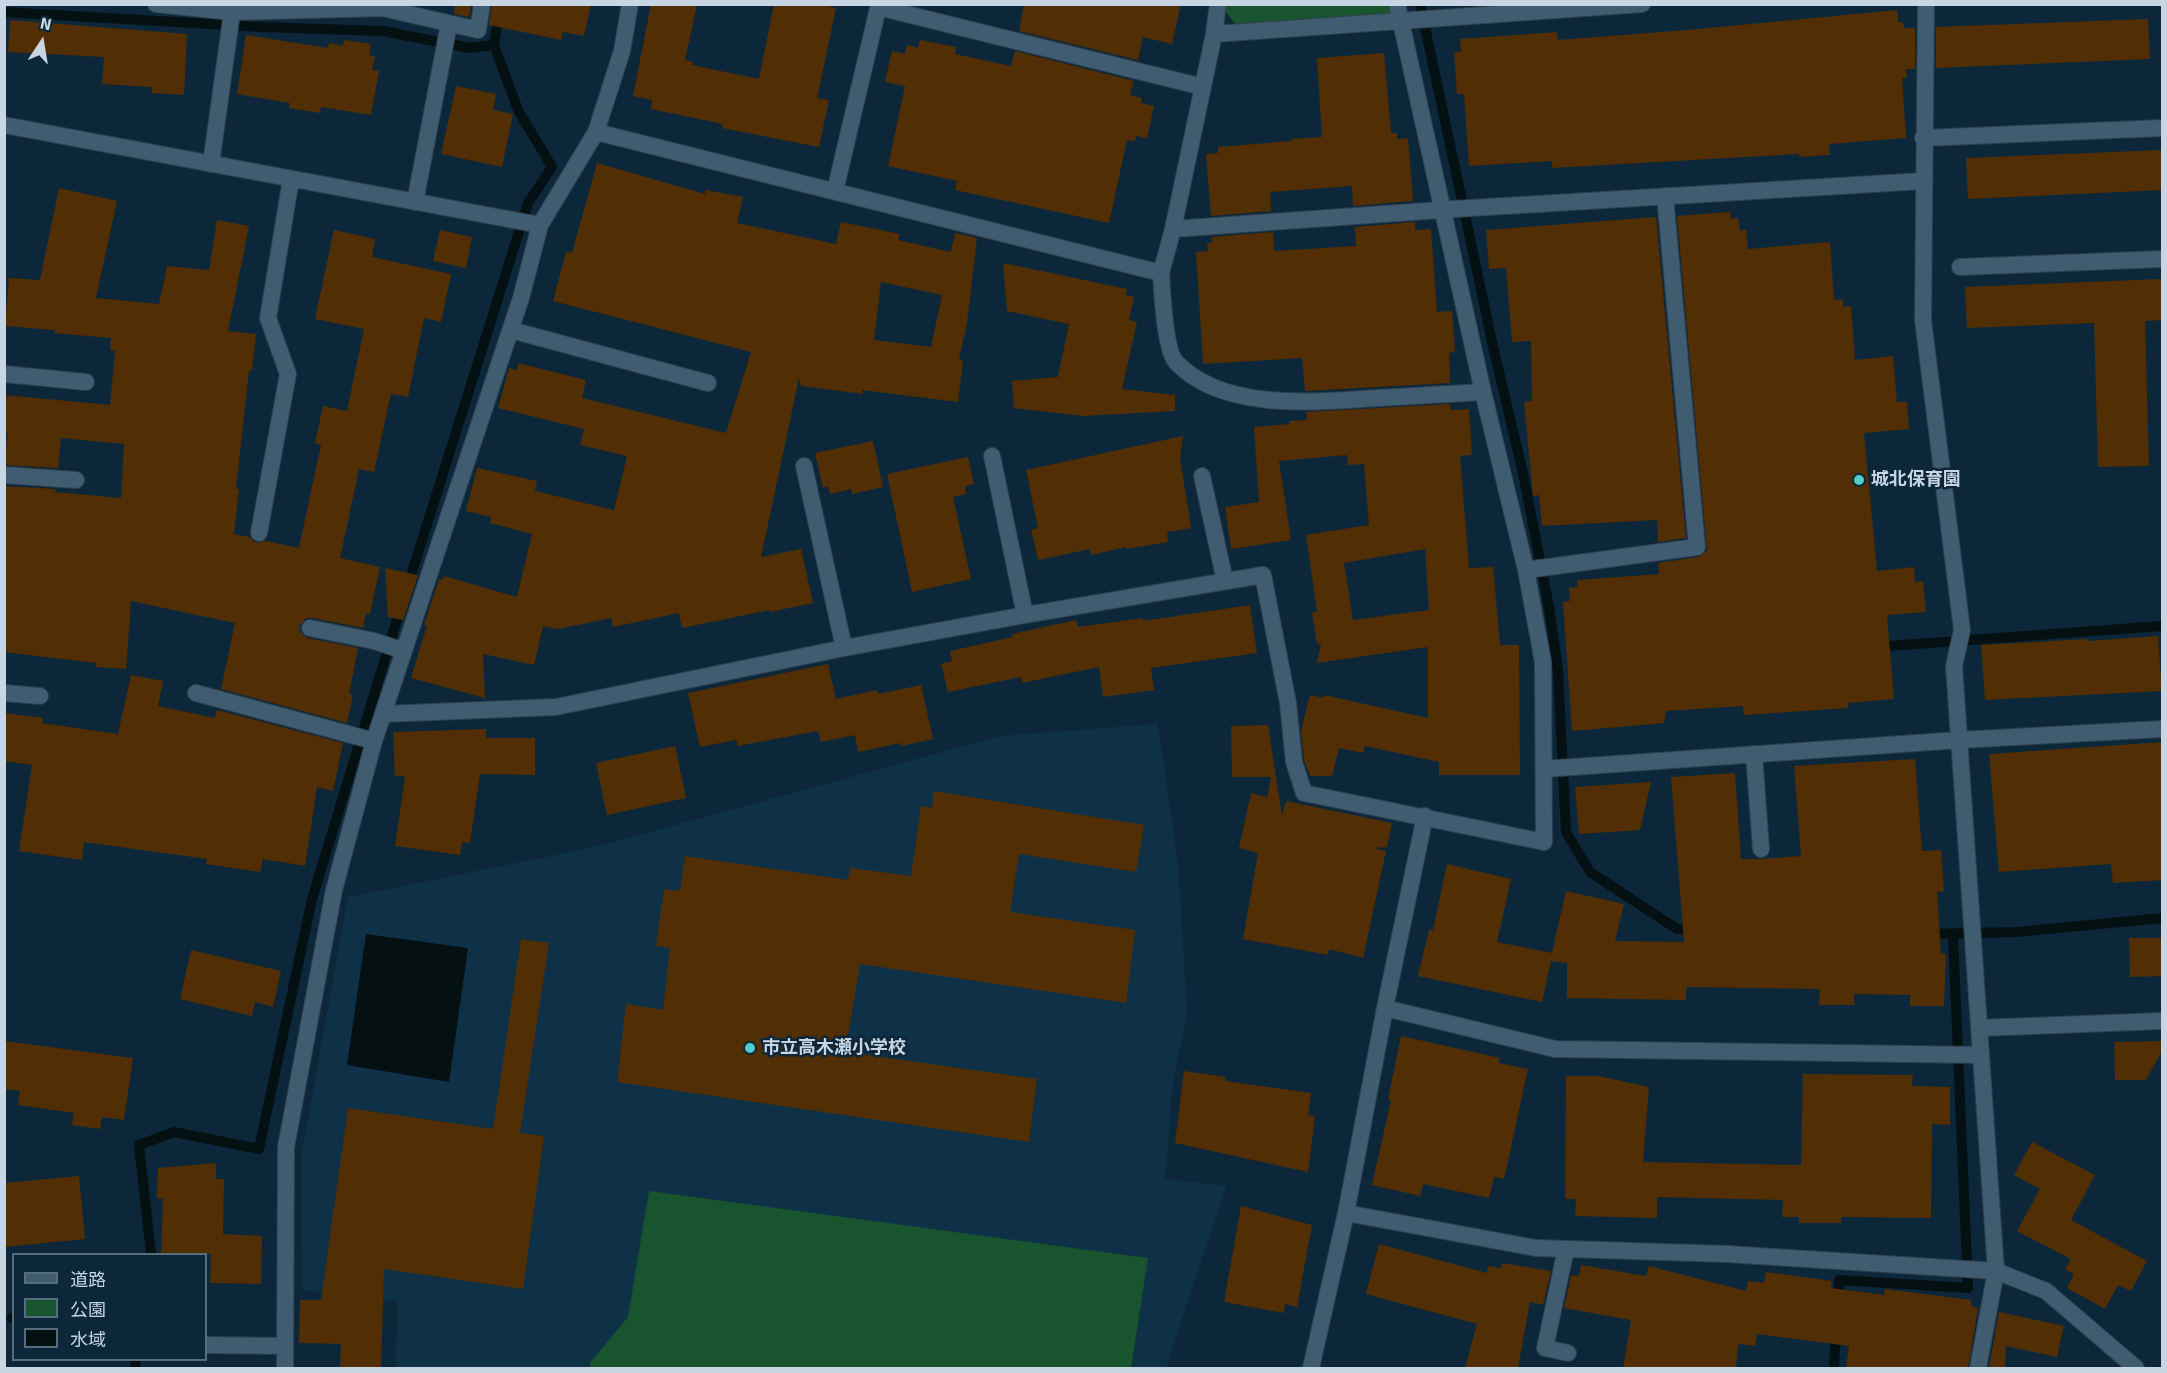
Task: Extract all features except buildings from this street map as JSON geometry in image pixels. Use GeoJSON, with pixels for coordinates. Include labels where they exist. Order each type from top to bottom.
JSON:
{"type":"FeatureCollection","features":[{"type":"Feature","properties":{"kind":"street"},"geometry":{"type":"LineString","coordinates":[[156,4],[232,12],[383,8],[478,30],[482,4]]}},
{"type":"Feature","properties":{"kind":"street"},"geometry":{"type":"LineString","coordinates":[[285,1368],[286,1147],[334,890],[374,741],[511,330],[536,224],[596,132],[622,51],[630,4]]}},
{"type":"Feature","properties":{"kind":"street"},"geometry":{"type":"LineString","coordinates":[[1218,4],[1214,34],[1173,229],[1161,273],[1166,326],[1175,361],[1203,383],[1247,398],[1307,402],[1483,392]]}},
{"type":"Feature","properties":{"kind":"street"},"geometry":{"type":"LineString","coordinates":[[384,714],[556,707],[844,648],[1263,575],[1288,703],[1294,762],[1304,793],[1544,842],[1548,769],[1544,662],[1529,569],[1483,392],[1448,209],[1405,21],[1397,4]]}},
{"type":"Feature","properties":{"kind":"street"},"geometry":{"type":"LineString","coordinates":[[1214,34],[1642,4]]}},
{"type":"Feature","properties":{"kind":"street"},"geometry":{"type":"LineString","coordinates":[[1926,4],[1923,320],[1962,630],[1954,666],[1979,1028],[1973,1055],[1996,1272],[1978,1368]]}},
{"type":"Feature","properties":{"kind":"street"},"geometry":{"type":"LineString","coordinates":[[835,191],[878,6],[1203,87]]}},
{"type":"Feature","properties":{"kind":"street"},"geometry":{"type":"LineString","coordinates":[[211,164],[232,12]]}},
{"type":"Feature","properties":{"kind":"street"},"geometry":{"type":"LineString","coordinates":[[415,202],[449,24]]}},
{"type":"Feature","properties":{"kind":"street"},"geometry":{"type":"LineString","coordinates":[[4,125],[536,224]]}},
{"type":"Feature","properties":{"kind":"street"},"geometry":{"type":"LineString","coordinates":[[1923,138],[2163,128]]}},
{"type":"Feature","properties":{"kind":"street"},"geometry":{"type":"LineString","coordinates":[[596,132],[1161,273]]}},
{"type":"Feature","properties":{"kind":"street"},"geometry":{"type":"LineString","coordinates":[[260,533],[288,374],[268,318],[291,179]]}},
{"type":"Feature","properties":{"kind":"street"},"geometry":{"type":"LineString","coordinates":[[1173,229],[1448,209],[1923,181]]}},
{"type":"Feature","properties":{"kind":"street"},"geometry":{"type":"LineString","coordinates":[[1529,569],[1697,547],[1665,196]]}},
{"type":"Feature","properties":{"kind":"street"},"geometry":{"type":"LineString","coordinates":[[1960,267],[2163,259]]}},
{"type":"Feature","properties":{"kind":"street"},"geometry":{"type":"LineString","coordinates":[[511,330],[708,383]]}},
{"type":"Feature","properties":{"kind":"street"},"geometry":{"type":"LineString","coordinates":[[4,374],[86,382]]}},
{"type":"Feature","properties":{"kind":"street"},"geometry":{"type":"LineString","coordinates":[[992,456],[1025,615]]}},
{"type":"Feature","properties":{"kind":"street"},"geometry":{"type":"LineString","coordinates":[[804,466],[844,648]]}},
{"type":"Feature","properties":{"kind":"street"},"geometry":{"type":"LineString","coordinates":[[4,475],[76,480]]}},
{"type":"Feature","properties":{"kind":"street"},"geometry":{"type":"LineString","coordinates":[[1202,476],[1225,581]]}},
{"type":"Feature","properties":{"kind":"street"},"geometry":{"type":"LineString","coordinates":[[310,628],[374,641],[404,651]]}},
{"type":"Feature","properties":{"kind":"street"},"geometry":{"type":"LineString","coordinates":[[4,693],[40,696]]}},
{"type":"Feature","properties":{"kind":"street"},"geometry":{"type":"LineString","coordinates":[[196,693],[374,741]]}},
{"type":"Feature","properties":{"kind":"street"},"geometry":{"type":"LineString","coordinates":[[1548,769],[1959,740],[2163,729]]}},
{"type":"Feature","properties":{"kind":"street"},"geometry":{"type":"LineString","coordinates":[[1754,754],[1761,849]]}},
{"type":"Feature","properties":{"kind":"street"},"geometry":{"type":"LineString","coordinates":[[1311,1368],[1346,1214],[1385,1008],[1425,816]]}},
{"type":"Feature","properties":{"kind":"street"},"geometry":{"type":"LineString","coordinates":[[1385,1008],[1555,1049],[1973,1055]]}},
{"type":"Feature","properties":{"kind":"street"},"geometry":{"type":"LineString","coordinates":[[1979,1028],[2163,1021]]}},
{"type":"Feature","properties":{"kind":"street"},"geometry":{"type":"LineString","coordinates":[[1346,1214],[1536,1248],[1727,1254],[1996,1272],[2046,1291],[2136,1368]]}},
{"type":"Feature","properties":{"kind":"street"},"geometry":{"type":"LineString","coordinates":[[1566,1249],[1545,1348],[1568,1353]]}},
{"type":"Feature","properties":{"kind":"street"},"geometry":{"type":"LineString","coordinates":[[207,1345],[285,1346]]}},
{"type":"Feature","properties":{"kind":"shaded area","name":"市立高木瀬小学校"},"geometry":{"type":"Polygon","coordinates":[[[1158,724],[1178,862],[1187,1015],[1173,1081],[1165,1179],[1226,1186],[1166,1368],[396,1368],[397,1301],[302,1290],[301,1159],[348,897],[596,847],[1001,736],[1158,724]]]}},
{"type":"Feature","properties":{"kind":"green space"},"geometry":{"type":"Polygon","coordinates":[[[1226,4],[1392,4],[1394,13],[1236,25],[1225,11],[1226,4]]]}},
{"type":"Feature","properties":{"kind":"green space"},"geometry":{"type":"Polygon","coordinates":[[[649,1191],[1148,1258],[1131,1368],[590,1368],[590,1363],[628,1317],[649,1191]]]}},
{"type":"Feature","properties":{"kind":"water"},"geometry":{"type":"Polygon","coordinates":[[[366,934],[468,948],[449,1082],[347,1065],[366,934]]]}},
{"type":"Feature","properties":{"kind":"waterway"},"geometry":{"type":"LineString","coordinates":[[1420,4],[1494,351],[1523,473],[1549,607],[1558,670],[1566,832],[1590,872],[1677,929],[1696,929]]}},
{"type":"Feature","properties":{"kind":"waterway"},"geometry":{"type":"LineString","coordinates":[[4,12],[261,27],[383,31],[470,48],[494,45]]}},
{"type":"Feature","properties":{"kind":"waterway"},"geometry":{"type":"LineString","coordinates":[[408,585],[528,203],[552,167],[518,110],[494,45],[499,14]]}},
{"type":"Feature","properties":{"kind":"waterway"},"geometry":{"type":"LineString","coordinates":[[151,1253],[139,1145],[174,1132],[259,1149],[312,899],[401,606]]}},
{"type":"Feature","properties":{"kind":"waterway"},"geometry":{"type":"LineString","coordinates":[[1875,647],[2162,626]]}},
{"type":"Feature","properties":{"kind":"waterway"},"geometry":{"type":"LineString","coordinates":[[1927,934],[2017,932],[2162,918]]}},
{"type":"Feature","properties":{"kind":"waterway"},"geometry":{"type":"LineString","coordinates":[[1838,1301],[1839,1280],[1968,1288],[1953,935]]}},
{"type":"Feature","properties":{"kind":"waterway"},"geometry":{"type":"LineString","coordinates":[[1834,1368],[1836,1332]]}},
{"type":"Feature","properties":{"kind":"waterway"},"geometry":{"type":"LineString","coordinates":[[135,1368],[136,1361]]}},
{"type":"Feature","properties":{"kind":"place","name":"城北保育園"},"geometry":{"type":"Point","coordinates":[1859,480]}},
{"type":"Feature","properties":{"kind":"place","name":"市立高木瀬小学校"},"geometry":{"type":"Point","coordinates":[750,1048]}}]}
